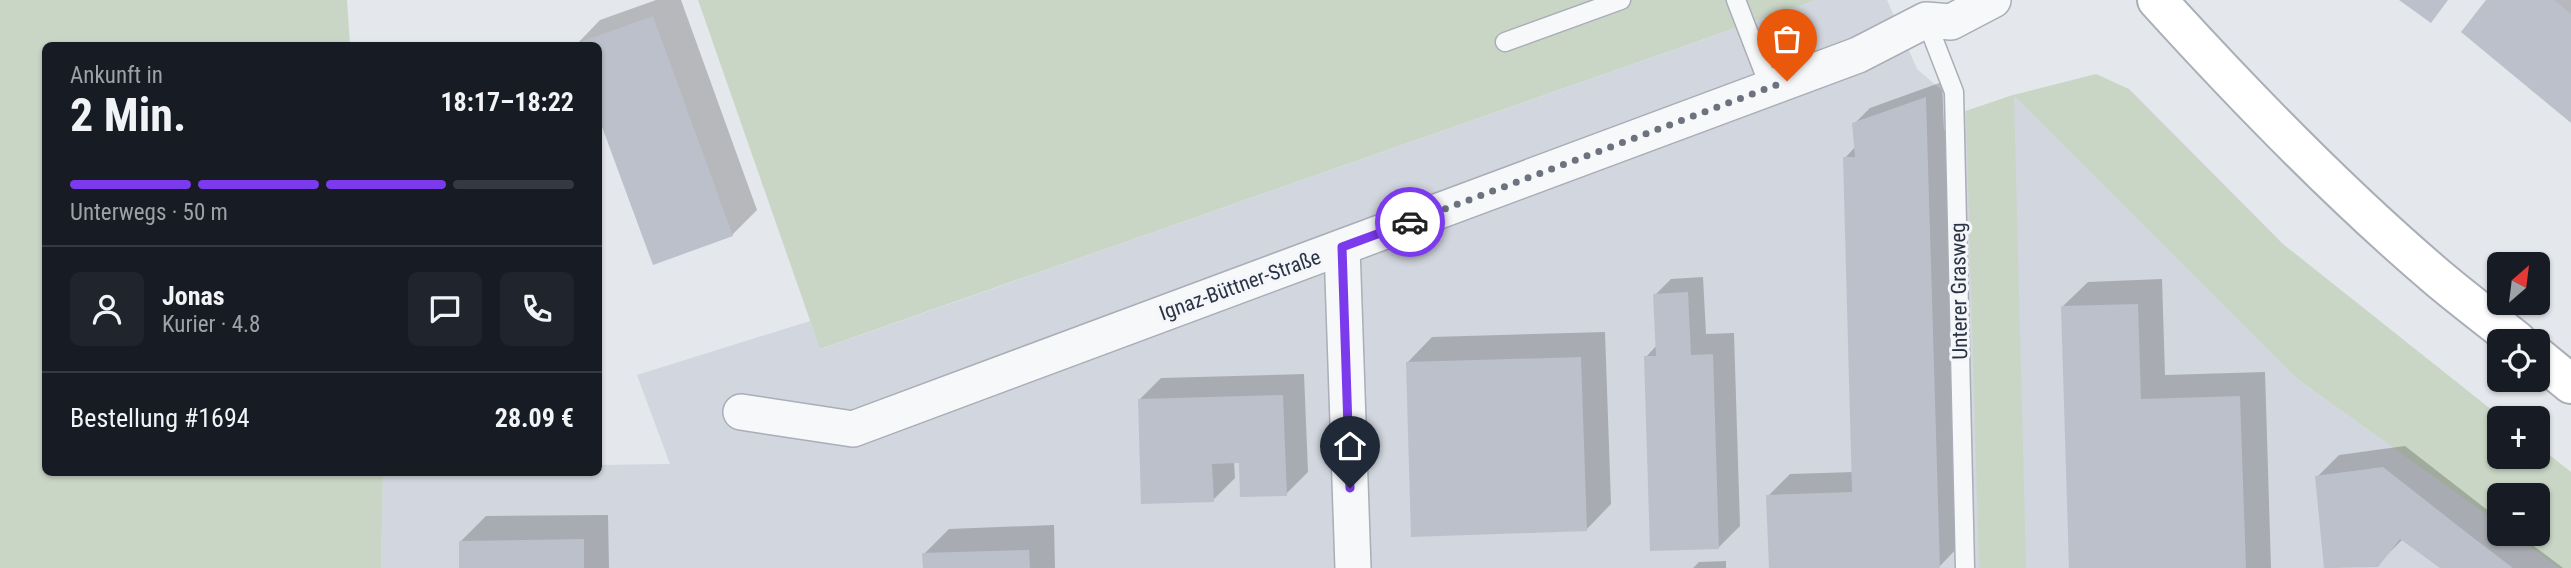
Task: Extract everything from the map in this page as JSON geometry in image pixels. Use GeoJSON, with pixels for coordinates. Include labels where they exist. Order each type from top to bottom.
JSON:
{"type":"FeatureCollection","features":[{"type":"Feature","properties":{"kind":"street","name":"Ignaz-Büttner-Straße"},"geometry":{"type":"LineString","coordinates":[[741,412],[853,429],[1858,55],[1929,10],[1951,22],[1993,0]]}},
{"type":"Feature","properties":{"kind":"street"},"geometry":{"type":"LineString","coordinates":[[2157,0],[2224,74],[2353,201],[2438,277],[2502,329]]}},
{"type":"Feature","properties":{"kind":"street"},"geometry":{"type":"LineString","coordinates":[[1342,247],[1353,568]]}},
{"type":"Feature","properties":{"kind":"street"},"geometry":{"type":"LineString","coordinates":[[2550,367],[2571,384]]}},
{"type":"Feature","properties":{"kind":"lane"},"geometry":{"type":"LineString","coordinates":[[1505,42],[1621,0]]}},
{"type":"Feature","properties":{"kind":"lane"},"geometry":{"type":"LineString","coordinates":[[1736,0],[1770,88]]}},
{"type":"Feature","properties":{"kind":"lane","name":"Unterer Grasweg"},"geometry":{"type":"LineString","coordinates":[[1929,10],[1954,92],[1965,568]]}},
{"type":"Feature","properties":{"kind":"shaded area"},"geometry":{"type":"Polygon","coordinates":[[[1816,0],[1887,0],[1917,69],[1966,111],[2013,95],[2296,378],[2487,515],[2487,546],[2529,546],[2559,568],[381,568],[383,476],[602,476],[602,465],[670,464],[637,375],[810,321],[821,349],[1816,0]]]}},
{"type":"Feature","properties":{"kind":"green space"},"geometry":{"type":"Polygon","coordinates":[[[0,0],[347,0],[350,42],[42,42],[42,476],[383,476],[381,568],[0,568],[0,0]]]}},
{"type":"Feature","properties":{"kind":"green space"},"geometry":{"type":"Polygon","coordinates":[[[698,0],[1816,0],[820,349],[698,0]]]}},
{"type":"Feature","properties":{"kind":"green space"},"geometry":{"type":"Polygon","coordinates":[[[2096,74],[2129,89],[2283,244],[2487,406],[2487,469],[2550,469],[2550,455],[2571,472],[2571,568],[2559,568],[2529,546],[2550,546],[2550,483],[2487,483],[2487,515],[2296,378],[2014,96],[2026,568],[1979,568],[1966,111],[2013,95],[2096,74]]]}},
{"type":"Feature","properties":{"kind":"building"},"geometry":{"type":"Polygon","coordinates":[[[2399,0],[2448,0],[2431,23],[2399,0]]]}},
{"type":"Feature","properties":{"kind":"building"},"geometry":{"type":"Polygon","coordinates":[[[2486,0],[2554,0],[2571,14],[2571,123],[2461,32],[2486,0]]]}},
{"type":"Feature","properties":{"kind":"building"},"geometry":{"type":"Polygon","coordinates":[[[653,16],[733,236],[653,265],[602,127],[602,42],[580,42],[653,16]]]}},
{"type":"Feature","properties":{"kind":"building"},"geometry":{"type":"Polygon","coordinates":[[[1926,97],[1940,568],[1769,568],[1766,495],[1852,492],[1843,157],[1855,157],[1852,123],[1926,97]]]}},
{"type":"Feature","properties":{"kind":"building"},"geometry":{"type":"Polygon","coordinates":[[[1688,292],[1691,355],[1713,354],[1719,549],[1650,551],[1644,356],[1656,356],[1653,294],[1688,292]]]}},
{"type":"Feature","properties":{"kind":"building"},"geometry":{"type":"Polygon","coordinates":[[[2138,304],[2141,399],[2240,396],[2246,568],[2069,568],[2061,306],[2138,304]]]}},
{"type":"Feature","properties":{"kind":"building"},"geometry":{"type":"Polygon","coordinates":[[[1581,357],[1587,531],[1411,537],[1406,362],[1581,357]]]}},
{"type":"Feature","properties":{"kind":"building"},"geometry":{"type":"Polygon","coordinates":[[[1283,395],[1287,496],[1240,497],[1239,463],[1212,464],[1214,502],[1141,504],[1138,399],[1283,395]]]}},
{"type":"Feature","properties":{"kind":"building"},"geometry":{"type":"Polygon","coordinates":[[[2383,467],[2513,568],[2440,568],[2400,539],[2378,567],[2324,568],[2315,476],[2383,467]]]}},
{"type":"Feature","properties":{"kind":"building"},"geometry":{"type":"Polygon","coordinates":[[[584,539],[584,568],[459,568],[459,541],[584,539]]]}},
{"type":"Feature","properties":{"kind":"building"},"geometry":{"type":"Polygon","coordinates":[[[1029,550],[1030,568],[923,568],[922,553],[1029,550]]]}},
{"type":"Feature","properties":{"kind":"way so far"},"geometry":{"type":"LineString","coordinates":[[1410,222],[1787,81]]}},
{"type":"Feature","properties":{"kind":"route"},"geometry":{"type":"LineString","coordinates":[[1350,488],[1342,247],[1410,222]]}}]}
